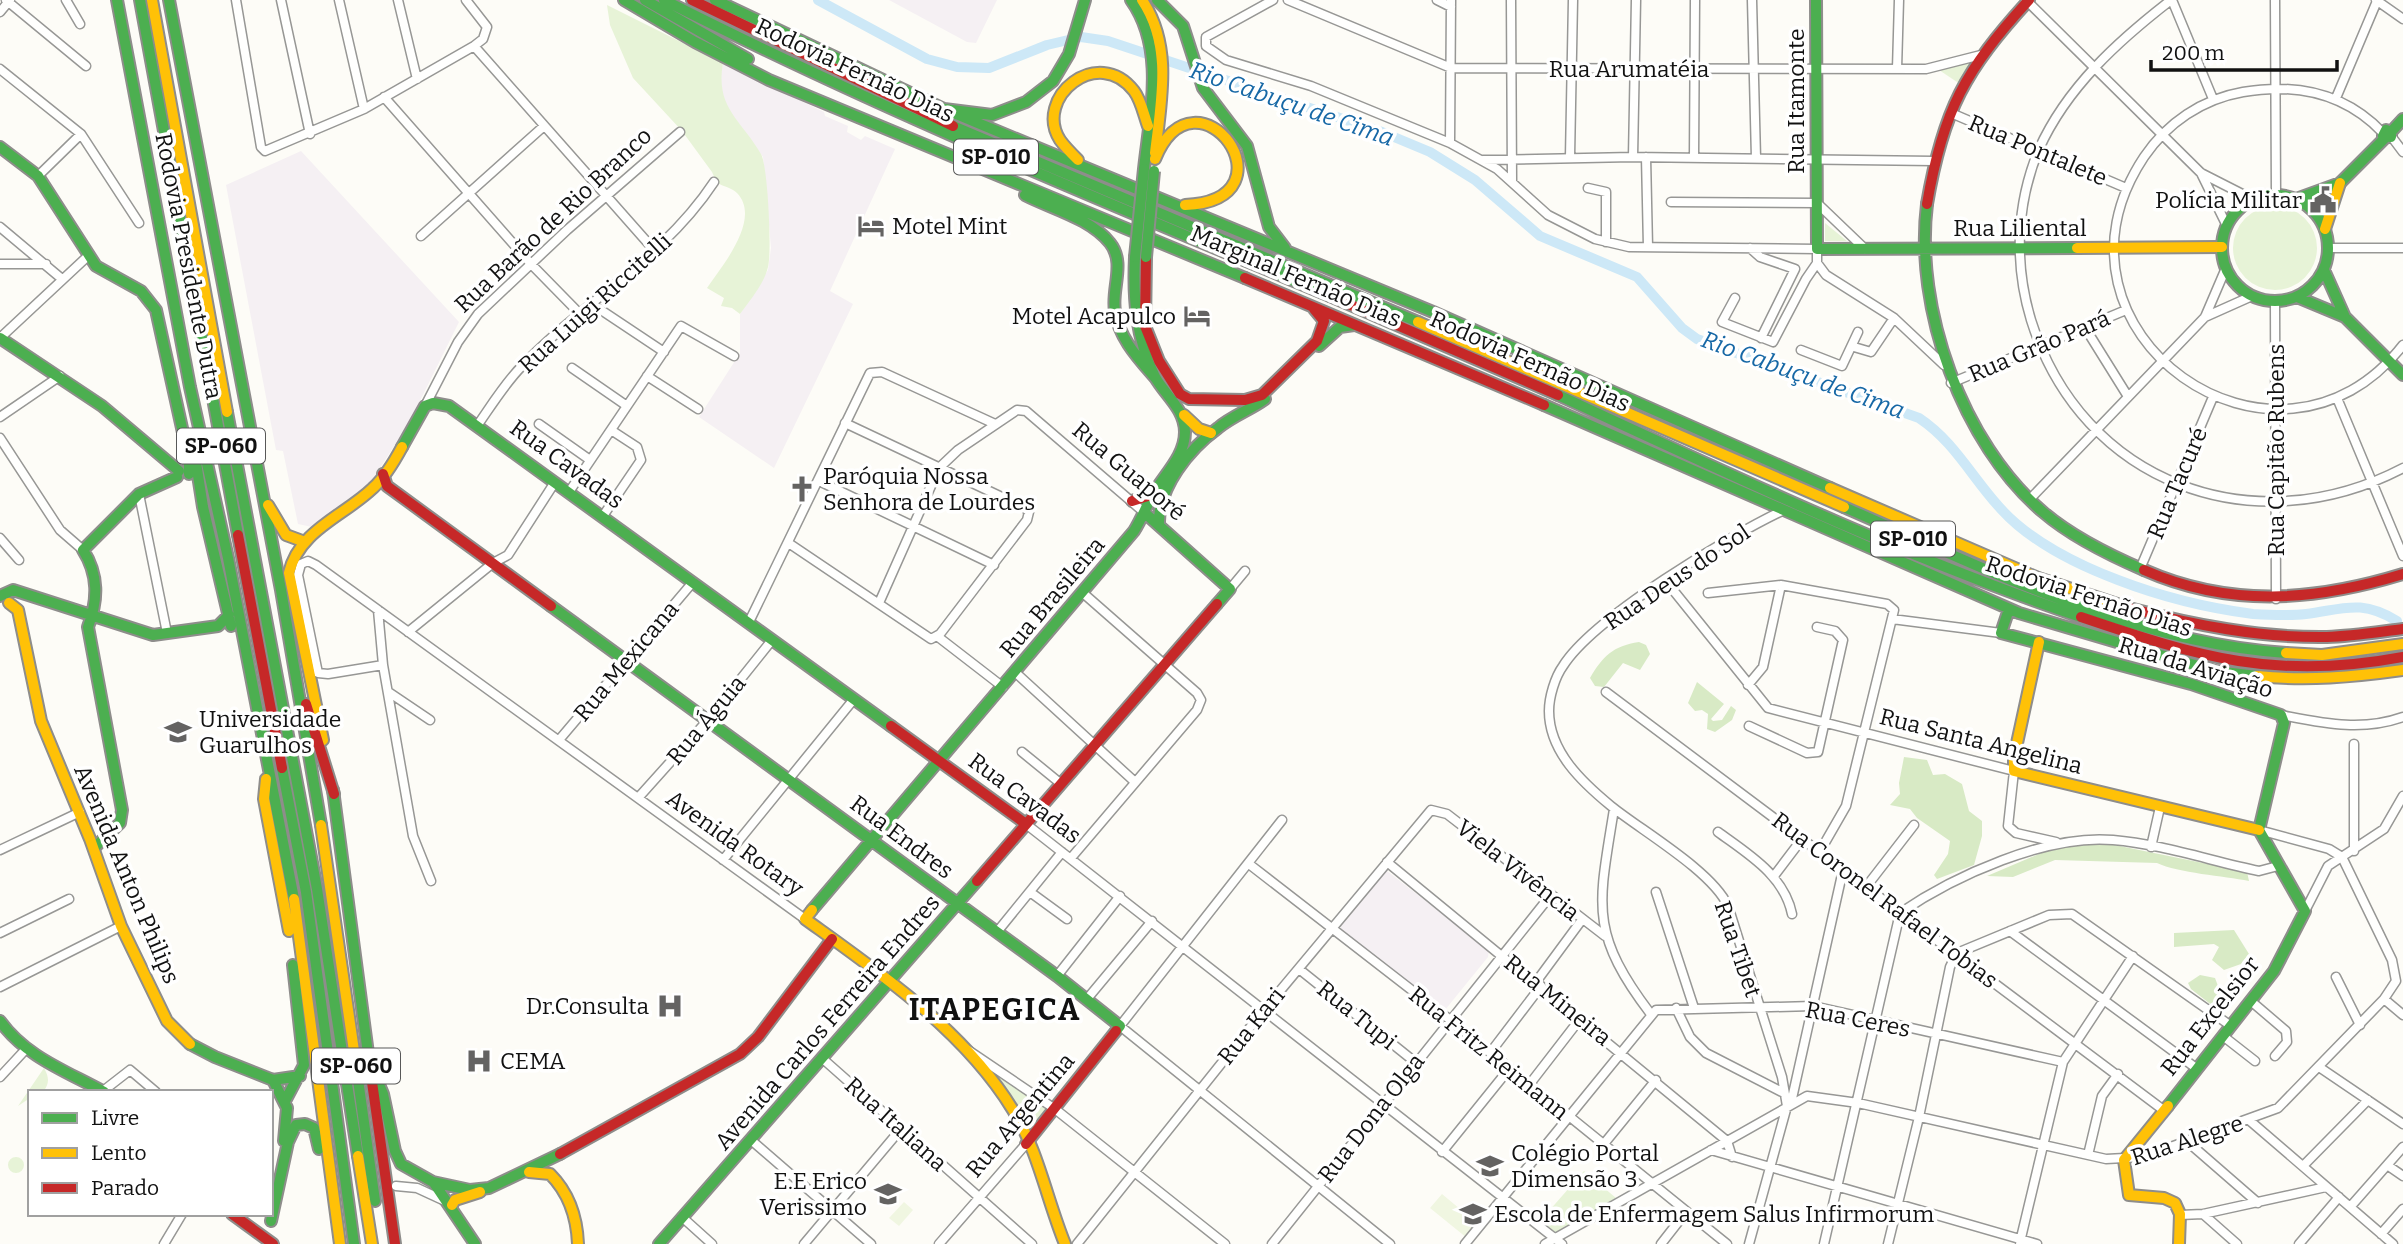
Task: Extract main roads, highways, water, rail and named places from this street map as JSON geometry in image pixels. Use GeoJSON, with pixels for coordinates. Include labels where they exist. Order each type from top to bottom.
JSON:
{"type":"FeatureCollection","features":[{"type":"Feature","properties":{"kind":"main road"},"geometry":{"type":"LineString","coordinates":[[111,0],[124,37]]}},
{"type":"Feature","properties":{"kind":"main road","name":"Rodovia Presidente Dutra"},"geometry":{"type":"LineString","coordinates":[[117,0],[190,387],[228,558],[294,904],[340,1244]]}},
{"type":"Feature","properties":{"kind":"main road","name":"Rodovia Presidente Dutra"},"geometry":{"type":"LineString","coordinates":[[140,0],[165,150],[306,892],[354,1244]]}},
{"type":"Feature","properties":{"kind":"main road","name":"Rodovia Presidente Dutra"},"geometry":{"type":"LineString","coordinates":[[152,0],[317,889],[372,1244]]}},
{"type":"Feature","properties":{"kind":"main road"},"geometry":{"type":"LineString","coordinates":[[158,0],[203,246],[200,265]]}},
{"type":"Feature","properties":{"kind":"main road","name":"Rodovia Presidente Dutra"},"geometry":{"type":"LineString","coordinates":[[169,0],[198,166],[298,687],[332,887],[381,1244]]}},
{"type":"Feature","properties":{"kind":"main road"},"geometry":{"type":"LineString","coordinates":[[178,0],[182,38],[180,58]]}},
{"type":"Feature","properties":{"kind":"main road","name":"Marginal Fernão Dias"},"geometry":{"type":"LineString","coordinates":[[624,0],[695,42],[769,79],[1364,326],[2009,609],[2215,671],[2294,680],[2345,678],[2403,670]]}},
{"type":"Feature","properties":{"kind":"main road"},"geometry":{"type":"LineString","coordinates":[[645,0],[771,72],[809,90],[825,102]]}},
{"type":"Feature","properties":{"kind":"main road","name":"Rodovia Fernão Dias"},"geometry":{"type":"LineString","coordinates":[[664,0],[803,71],[929,129],[1465,354],[1817,513],[2004,593],[2216,659],[2258,665],[2321,668],[2403,657]]}},
{"type":"Feature","properties":{"kind":"main road","name":"Rodovia Fernão Dias"},"geometry":{"type":"LineString","coordinates":[[692,0],[950,125],[1446,334],[2034,591],[2173,634],[2241,650],[2322,655],[2403,645]]}},
{"type":"Feature","properties":{"kind":"main road","name":"Marginal Fernão Dias"},"geometry":{"type":"LineString","coordinates":[[715,0],[944,108],[1497,339],[1945,540],[2072,589],[2199,626],[2254,636],[2325,640],[2403,629]]}},
{"type":"Feature","properties":{"kind":"main road"},"geometry":{"type":"LineString","coordinates":[[944,108],[992,114],[1010,110],[1046,88],[1069,54],[1084,0]]}},
{"type":"Feature","properties":{"kind":"main road"},"geometry":{"type":"LineString","coordinates":[[1131,0],[1145,19],[1156,47]]}},
{"type":"Feature","properties":{"kind":"main road"},"geometry":{"type":"LineString","coordinates":[[1142,0],[1153,17],[1156,47],[1155,159]]}},
{"type":"Feature","properties":{"kind":"main road"},"geometry":{"type":"LineString","coordinates":[[1157,0],[1179,21],[1203,88],[1247,146],[1269,228],[1279,243],[1294,255]]}},
{"type":"Feature","properties":{"kind":"main road","name":"Rua Itamonte"},"geometry":{"type":"LineString","coordinates":[[1816,0],[1817,249]]}},
{"type":"Feature","properties":{"kind":"main road"},"geometry":{"type":"LineString","coordinates":[[2027,1],[1981,55],[1951,113],[1934,161],[1925,249],[1930,308],[1944,365],[1951,383],[1988,448],[2030,499],[2058,523],[2140,569],[2207,591],[2276,599],[2340,592],[2403,574]]}},
{"type":"Feature","properties":{"kind":"main road"},"geometry":{"type":"LineString","coordinates":[[1097,173],[1069,153],[1057,135],[1055,106],[1070,81],[1097,70],[1117,74],[1140,96],[1148,126]]}},
{"type":"Feature","properties":{"kind":"main road"},"geometry":{"type":"LineString","coordinates":[[1157,71],[1148,126],[1149,170],[1133,309],[1136,329],[1157,380]]}},
{"type":"Feature","properties":{"kind":"main road"},"geometry":{"type":"LineString","coordinates":[[2297,199],[2340,183],[2402,119]]}},
{"type":"Feature","properties":{"kind":"main road"},"geometry":{"type":"LineString","coordinates":[[1149,170],[1166,134],[1189,123],[1216,128],[1229,138],[1236,150],[1238,172],[1228,194],[1206,205],[1170,203]]}},
{"type":"Feature","properties":{"kind":"main road"},"geometry":{"type":"LineString","coordinates":[[0,147],[38,176],[89,255],[103,271],[141,291],[156,310],[182,474]]}},
{"type":"Feature","properties":{"kind":"main road"},"geometry":{"type":"LineString","coordinates":[[986,171],[991,177],[1091,229],[1111,245],[1118,262],[1114,305],[1119,325],[1139,358],[1182,412],[1199,429],[1216,429]]}},
{"type":"Feature","properties":{"kind":"main road"},"geometry":{"type":"LineString","coordinates":[[2325,229],[2308,207],[2297,199],[2276,195],[2254,200],[2243,206],[2227,226],[2222,247],[2226,268],[2232,279],[2252,296],[2275,301],[2297,296],[2313,285],[2324,270],[2328,248],[2325,229],[2340,183]]}},
{"type":"Feature","properties":{"kind":"main road","name":"Rua Liliental"},"geometry":{"type":"LineString","coordinates":[[1817,249],[2222,247]]}},
{"type":"Feature","properties":{"kind":"main road"},"geometry":{"type":"LineString","coordinates":[[1140,257],[1143,304],[1152,346],[1180,394],[1189,399],[1245,400],[1260,396],[1317,341],[1324,328],[1323,318],[1300,300]]}},
{"type":"Feature","properties":{"kind":"main road"},"geometry":{"type":"LineString","coordinates":[[2324,270],[2345,317],[2403,374]]}},
{"type":"Feature","properties":{"kind":"main road"},"geometry":{"type":"LineString","coordinates":[[1253,280],[1335,300]]}},
{"type":"Feature","properties":{"kind":"main road"},"geometry":{"type":"LineString","coordinates":[[2297,296],[2345,317]]}},
{"type":"Feature","properties":{"kind":"main road"},"geometry":{"type":"LineString","coordinates":[[1159,524],[1157,512],[1161,498],[1189,458],[1216,429],[1267,397],[1340,327],[1364,326]]}},
{"type":"Feature","properties":{"kind":"main road"},"geometry":{"type":"LineString","coordinates":[[1446,334],[1497,339]]}},
{"type":"Feature","properties":{"kind":"main road"},"geometry":{"type":"LineString","coordinates":[[0,338],[60,376],[124,423],[182,474],[204,507]]}},
{"type":"Feature","properties":{"kind":"main road"},"geometry":{"type":"LineString","coordinates":[[190,387],[191,436],[204,507],[252,726],[264,747]]}},
{"type":"Feature","properties":{"kind":"main road"},"geometry":{"type":"LineString","coordinates":[[1211,400],[1221,411],[1216,429]]}},
{"type":"Feature","properties":{"kind":"main road","name":"Rua Cavadas"},"geometry":{"type":"LineString","coordinates":[[425,407],[440,403],[449,406],[1026,824]]}},
{"type":"Feature","properties":{"kind":"main road","name":"Rua Barão de Rio Branco"},"geometry":{"type":"LineString","coordinates":[[305,542],[385,480],[425,407]]}},
{"type":"Feature","properties":{"kind":"main road","name":"Rua Brasileira"},"geometry":{"type":"LineString","coordinates":[[805,919],[1016,673],[1146,514],[1153,493],[1177,460],[1184,444],[1182,412]]}},
{"type":"Feature","properties":{"kind":"main road"},"geometry":{"type":"LineString","coordinates":[[92,844],[120,823],[122,810],[88,626],[94,578],[92,564],[83,550],[139,494],[182,474]]}},
{"type":"Feature","properties":{"kind":"main road","name":"Rua Endres"},"geometry":{"type":"LineString","coordinates":[[385,480],[627,662],[1057,976],[1120,1026]]}},
{"type":"Feature","properties":{"kind":"main road"},"geometry":{"type":"LineString","coordinates":[[1132,501],[1142,500],[1153,493]]}},
{"type":"Feature","properties":{"kind":"main road"},"geometry":{"type":"LineString","coordinates":[[262,499],[287,538],[294,542],[305,542]]}},
{"type":"Feature","properties":{"kind":"main road","name":"Rua Guaporé"},"geometry":{"type":"LineString","coordinates":[[1146,514],[1230,589]]}},
{"type":"Feature","properties":{"kind":"main road"},"geometry":{"type":"LineString","coordinates":[[305,542],[293,554],[289,573],[334,794],[395,1244]]}},
{"type":"Feature","properties":{"kind":"main road","name":"Avenida Carlos Ferreira Endres"},"geometry":{"type":"LineString","coordinates":[[659,1244],[891,983],[1163,663],[1230,589]]}},
{"type":"Feature","properties":{"kind":"main road"},"geometry":{"type":"LineString","coordinates":[[6,597],[30,597],[150,635],[218,626],[229,615]]}},
{"type":"Feature","properties":{"kind":"main road","name":"Avenida Anton Philips"},"geometry":{"type":"LineString","coordinates":[[6,597],[41,721],[80,812],[121,926],[175,1032],[192,1046],[273,1080]]}},
{"type":"Feature","properties":{"kind":"main road","name":"Rua da Aviação"},"geometry":{"type":"LineString","coordinates":[[2009,609],[2001,633],[2191,684],[2281,715],[2285,727],[2283,738],[2259,830]]}},
{"type":"Feature","properties":{"kind":"main road","name":"Rua Santa Angelina"},"geometry":{"type":"LineString","coordinates":[[2039,642],[2014,757],[2014,771],[2259,830]]}},
{"type":"Feature","properties":{"kind":"main road"},"geometry":{"type":"LineString","coordinates":[[298,687],[313,718],[334,794]]}},
{"type":"Feature","properties":{"kind":"main road"},"geometry":{"type":"LineString","coordinates":[[267,764],[264,799],[291,939],[304,1058],[300,1076],[290,1088],[285,1101]]}},
{"type":"Feature","properties":{"kind":"main road","name":"Rua Excelsior"},"geometry":{"type":"LineString","coordinates":[[2179,1244],[2180,1215],[2175,1205],[2165,1198],[2137,1199],[2129,1195],[2124,1160],[2162,1109],[2252,1002],[2278,964],[2305,911],[2277,866],[2259,830]]}},
{"type":"Feature","properties":{"kind":"main road","name":"Avenida Rotary"},"geometry":{"type":"LineString","coordinates":[[805,919],[891,983],[957,1044],[989,1069],[1013,1109],[1065,1244]]}},
{"type":"Feature","properties":{"kind":"main road"},"geometry":{"type":"LineString","coordinates":[[452,1205],[455,1200],[527,1172],[674,1094],[740,1054],[763,1030],[832,939]]}},
{"type":"Feature","properties":{"kind":"main road"},"geometry":{"type":"LineString","coordinates":[[0,1021],[6,1031],[26,1049],[100,1090]]}},
{"type":"Feature","properties":{"kind":"main road","name":"Rua Argentina"},"geometry":{"type":"LineString","coordinates":[[1026,1144],[1120,1026]]}},
{"type":"Feature","properties":{"kind":"main road"},"geometry":{"type":"LineString","coordinates":[[369,1061],[383,1094],[398,1158],[411,1172],[433,1182],[460,1189],[489,1188]]}},
{"type":"Feature","properties":{"kind":"main road"},"geometry":{"type":"LineString","coordinates":[[273,1177],[288,1123],[285,1101],[273,1080],[300,1076]]}},
{"type":"Feature","properties":{"kind":"main road"},"geometry":{"type":"LineString","coordinates":[[273,1208],[290,1136],[301,1124],[311,1126],[316,1133],[332,1239]]}},
{"type":"Feature","properties":{"kind":"main road"},"geometry":{"type":"LineString","coordinates":[[551,1157],[577,1230],[578,1244]]}},
{"type":"Feature","properties":{"kind":"main road"},"geometry":{"type":"LineString","coordinates":[[527,1172],[541,1171],[550,1174],[565,1193]]}},
{"type":"Feature","properties":{"kind":"main road"},"geometry":{"type":"LineString","coordinates":[[433,1182],[452,1205],[475,1244]]}},
{"type":"Feature","properties":{"kind":"main road"},"geometry":{"type":"LineString","coordinates":[[235,1216],[274,1244]]}},
{"type":"Feature","properties":{"kind":"main road"},"geometry":{"type":"LineString","coordinates":[[271,1216],[274,1244]]}},
{"type":"Feature","properties":{"kind":"waterway","name":"Rio Cabuçu de Cima"},"geometry":{"type":"LineString","coordinates":[[818,0],[927,59],[957,67],[989,68],[1047,45],[1081,37],[1108,41],[1382,132],[1430,152],[1475,180],[1540,236],[1637,277],[1682,328],[1697,339],[1919,418],[1943,438],[2013,521],[2040,542],[2087,567],[2151,592],[2219,609],[2286,615],[2352,607],[2373,610],[2397,621]]}},
{"type":"Feature","properties":{"kind":"place","name":"Polícia Militar"},"geometry":{"type":"Point","coordinates":[2323,200]}},
{"type":"Feature","properties":{"kind":"place","name":"Motel Mint"},"geometry":{"type":"Point","coordinates":[871,226]}},
{"type":"Feature","properties":{"kind":"place","name":"Motel Acapulco"},"geometry":{"type":"Point","coordinates":[1197,316]}},
{"type":"Feature","properties":{"kind":"place","name":"Paróquia Nossa Senhora de Lourdes"},"geometry":{"type":"Point","coordinates":[802,489]}},
{"type":"Feature","properties":{"kind":"place","name":"Universidade Guarulhos"},"geometry":{"type":"Point","coordinates":[178,732]}},
{"type":"Feature","properties":{"kind":"place","name":"Dr.Consulta"},"geometry":{"type":"Point","coordinates":[670,1006]}},
{"type":"Feature","properties":{"kind":"place","name":"CEMA"},"geometry":{"type":"Point","coordinates":[479,1061]}},
{"type":"Feature","properties":{"kind":"place","name":"Colégio Portal Dimensão 3"},"geometry":{"type":"Point","coordinates":[1490,1166]}},
{"type":"Feature","properties":{"kind":"place","name":"E.E Erico Verissimo"},"geometry":{"type":"Point","coordinates":[888,1194]}},
{"type":"Feature","properties":{"kind":"place","name":"Escola de Enfermagem Salus Infirmorum"},"geometry":{"type":"Point","coordinates":[1473,1214]}},
{"type":"Feature","properties":{"kind":"district","name":"ITAPEGICA"},"geometry":{"type":"Point","coordinates":[995,1010]}}]}
